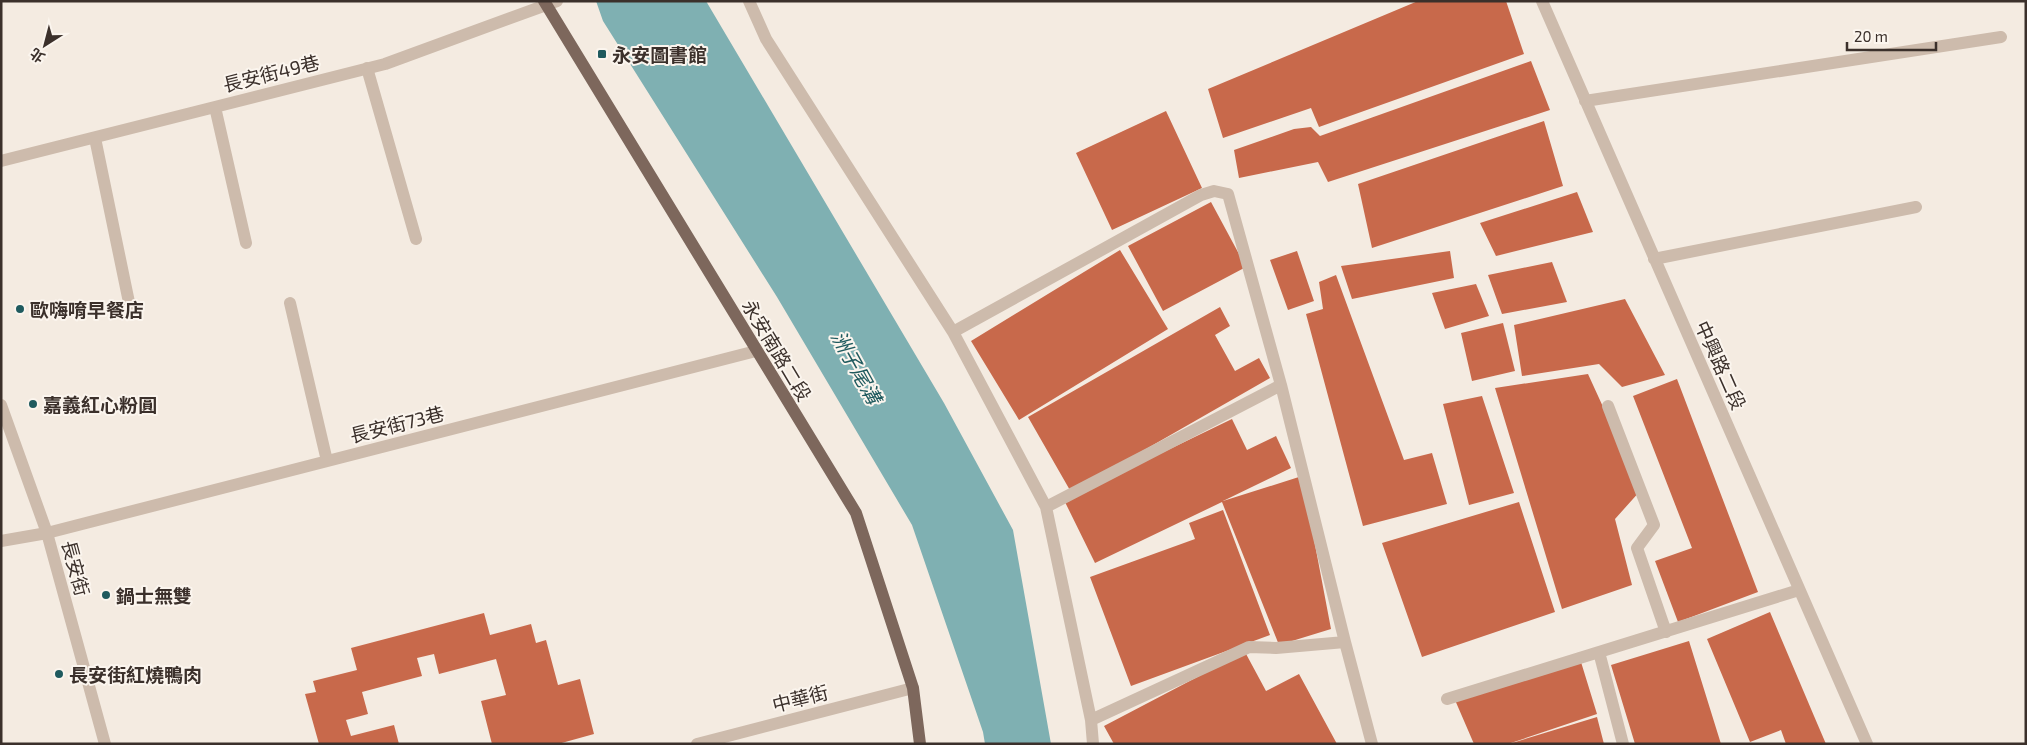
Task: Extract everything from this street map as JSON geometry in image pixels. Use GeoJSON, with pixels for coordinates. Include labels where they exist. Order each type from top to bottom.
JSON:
{"type":"FeatureCollection","features":[{"type":"Feature","properties":{"kind":"main road","name":"永安南路二段"},"geometry":{"type":"LineString","coordinates":[[549,3],[756,351],[856,514],[913,688],[920,744]]}},
{"type":"Feature","properties":{"kind":"street"},"geometry":{"type":"LineString","coordinates":[[748,1],[766,40],[953,332],[1046,507],[1090,720],[1093,744]]}},
{"type":"Feature","properties":{"kind":"street","name":"中興路二段"},"geometry":{"type":"LineString","coordinates":[[1542,1],[1867,744]]}},
{"type":"Feature","properties":{"kind":"street","name":"長安街49巷"},"geometry":{"type":"LineString","coordinates":[[1,161],[385,64],[549,3]]}},
{"type":"Feature","properties":{"kind":"street"},"geometry":{"type":"LineString","coordinates":[[1585,101],[2001,38]]}},
{"type":"Feature","properties":{"kind":"street"},"geometry":{"type":"LineString","coordinates":[[367,68],[416,239]]}},
{"type":"Feature","properties":{"kind":"street"},"geometry":{"type":"LineString","coordinates":[[215,107],[246,243]]}},
{"type":"Feature","properties":{"kind":"street"},"geometry":{"type":"LineString","coordinates":[[95,138],[131,312]]}},
{"type":"Feature","properties":{"kind":"street"},"geometry":{"type":"LineString","coordinates":[[953,332],[1201,195],[1214,191],[1228,194],[1281,385],[1372,744]]}},
{"type":"Feature","properties":{"kind":"street"},"geometry":{"type":"LineString","coordinates":[[1654,258],[1916,207]]}},
{"type":"Feature","properties":{"kind":"street"},"geometry":{"type":"LineString","coordinates":[[290,303],[327,461]]}},
{"type":"Feature","properties":{"kind":"street","name":"長安街73巷"},"geometry":{"type":"LineString","coordinates":[[1,541],[47,532],[756,351]]}},
{"type":"Feature","properties":{"kind":"street"},"geometry":{"type":"LineString","coordinates":[[1046,507],[1281,385]]}},
{"type":"Feature","properties":{"kind":"street","name":"長安街"},"geometry":{"type":"LineString","coordinates":[[1,405],[47,532],[106,744]]}},
{"type":"Feature","properties":{"kind":"street"},"geometry":{"type":"LineString","coordinates":[[1608,406],[1654,525],[1637,548],[1666,632]]}},
{"type":"Feature","properties":{"kind":"street"},"geometry":{"type":"LineString","coordinates":[[1447,699],[1800,590]]}},
{"type":"Feature","properties":{"kind":"street"},"geometry":{"type":"LineString","coordinates":[[1090,720],[1249,647],[1276,648],[1345,642]]}},
{"type":"Feature","properties":{"kind":"street"},"geometry":{"type":"LineString","coordinates":[[1599,652],[1623,744]]}},
{"type":"Feature","properties":{"kind":"street","name":"中華街"},"geometry":{"type":"LineString","coordinates":[[697,744],[913,688]]}},
{"type":"Feature","properties":{"kind":"water","name":"洲子尾溝"},"geometry":{"type":"Polygon","coordinates":[[[596,1],[706,1],[944,403],[1013,530],[1051,744],[985,744],[983,732],[912,525],[777,297],[603,21],[596,1]]]}},
{"type":"Feature","properties":{"kind":"building"},"geometry":{"type":"Polygon","coordinates":[[[1418,1],[1506,1],[1524,54],[1319,127],[1311,108],[1223,138],[1208,89],[1418,1]]]}},
{"type":"Feature","properties":{"kind":"building"},"geometry":{"type":"Polygon","coordinates":[[[1531,61],[1550,110],[1328,182],[1318,162],[1239,178],[1234,150],[1294,129],[1311,127],[1320,136],[1531,61]]]}},
{"type":"Feature","properties":{"kind":"building"},"geometry":{"type":"Polygon","coordinates":[[[1166,111],[1202,188],[1112,230],[1076,153],[1166,111]]]}},
{"type":"Feature","properties":{"kind":"building"},"geometry":{"type":"Polygon","coordinates":[[[1544,121],[1563,186],[1372,248],[1358,184],[1544,121]]]}},
{"type":"Feature","properties":{"kind":"building"},"geometry":{"type":"Polygon","coordinates":[[[1577,192],[1593,232],[1496,256],[1480,223],[1577,192]]]}},
{"type":"Feature","properties":{"kind":"building"},"geometry":{"type":"Polygon","coordinates":[[[1211,202],[1246,267],[1163,311],[1128,246],[1211,202]]]}},
{"type":"Feature","properties":{"kind":"building"},"geometry":{"type":"Polygon","coordinates":[[[1120,250],[1168,329],[1019,420],[971,341],[1120,250]]]}},
{"type":"Feature","properties":{"kind":"building"},"geometry":{"type":"Polygon","coordinates":[[[1297,251],[1314,301],[1288,310],[1270,260],[1297,251]]]}},
{"type":"Feature","properties":{"kind":"building"},"geometry":{"type":"Polygon","coordinates":[[[1450,251],[1454,278],[1352,299],[1341,266],[1450,251]]]}},
{"type":"Feature","properties":{"kind":"building"},"geometry":{"type":"Polygon","coordinates":[[[1552,262],[1567,302],[1502,314],[1488,275],[1552,262]]]}},
{"type":"Feature","properties":{"kind":"building"},"geometry":{"type":"Polygon","coordinates":[[[1336,275],[1404,460],[1432,453],[1447,504],[1363,526],[1306,314],[1323,309],[1319,282],[1336,275]]]}},
{"type":"Feature","properties":{"kind":"building"},"geometry":{"type":"Polygon","coordinates":[[[1476,284],[1489,316],[1445,329],[1432,293],[1476,284]]]}},
{"type":"Feature","properties":{"kind":"building"},"geometry":{"type":"Polygon","coordinates":[[[1625,299],[1665,375],[1622,387],[1599,364],[1522,376],[1514,325],[1625,299]]]}},
{"type":"Feature","properties":{"kind":"building"},"geometry":{"type":"Polygon","coordinates":[[[1220,307],[1230,326],[1215,335],[1235,371],[1259,358],[1270,378],[1071,492],[1028,417],[1220,307]]]}},
{"type":"Feature","properties":{"kind":"building"},"geometry":{"type":"Polygon","coordinates":[[[1503,323],[1515,371],[1472,381],[1461,333],[1503,323]]]}},
{"type":"Feature","properties":{"kind":"building"},"geometry":{"type":"Polygon","coordinates":[[[1588,374],[1641,490],[1615,519],[1632,585],[1562,609],[1495,388],[1588,374]]]}},
{"type":"Feature","properties":{"kind":"building"},"geometry":{"type":"Polygon","coordinates":[[[1677,379],[1758,592],[1678,622],[1655,561],[1692,548],[1633,396],[1677,379]]]}},
{"type":"Feature","properties":{"kind":"building"},"geometry":{"type":"Polygon","coordinates":[[[1482,396],[1514,493],[1469,505],[1443,404],[1482,396]]]}},
{"type":"Feature","properties":{"kind":"building"},"geometry":{"type":"Polygon","coordinates":[[[1232,419],[1247,450],[1276,436],[1291,468],[1223,501],[1302,476],[1331,629],[1279,645],[1222,502],[1095,563],[1064,500],[1232,419]]]}},
{"type":"Feature","properties":{"kind":"building"},"geometry":{"type":"Polygon","coordinates":[[[1519,502],[1555,612],[1422,657],[1382,543],[1519,502]]]}},
{"type":"Feature","properties":{"kind":"building"},"geometry":{"type":"Polygon","coordinates":[[[1223,510],[1270,635],[1131,686],[1090,577],[1195,539],[1189,523],[1223,510]]]}},
{"type":"Feature","properties":{"kind":"building"},"geometry":{"type":"Polygon","coordinates":[[[1770,612],[1826,744],[1786,744],[1781,730],[1750,742],[1707,639],[1770,612]]]}},
{"type":"Feature","properties":{"kind":"building"},"geometry":{"type":"Polygon","coordinates":[[[484,613],[490,635],[531,624],[536,643],[546,640],[558,685],[580,679],[594,734],[558,744],[492,744],[481,701],[506,695],[496,659],[439,674],[434,654],[417,658],[422,676],[362,692],[368,714],[346,720],[351,736],[394,725],[399,744],[319,744],[305,694],[316,692],[313,681],[357,670],[351,648],[484,613]]]}},
{"type":"Feature","properties":{"kind":"building"},"geometry":{"type":"Polygon","coordinates":[[[1689,641],[1721,744],[1635,744],[1611,665],[1689,641]]]}},
{"type":"Feature","properties":{"kind":"building"},"geometry":{"type":"Polygon","coordinates":[[[1245,652],[1266,691],[1299,674],[1337,744],[1114,744],[1104,726],[1245,652]]]}},
{"type":"Feature","properties":{"kind":"building"},"geometry":{"type":"Polygon","coordinates":[[[1581,662],[1597,714],[1508,744],[1474,744],[1455,700],[1581,662]]]}},
{"type":"Feature","properties":{"kind":"building"},"geometry":{"type":"Polygon","coordinates":[[[1597,717],[1604,744],[1512,744],[1512,743],[1597,717]]]}},
{"type":"Feature","properties":{"kind":"place","name":"永安圖書館"},"geometry":{"type":"Point","coordinates":[602,54]}},
{"type":"Feature","properties":{"kind":"place","name":"歐嗨唷早餐店"},"geometry":{"type":"Point","coordinates":[20,309]}},
{"type":"Feature","properties":{"kind":"place","name":"嘉義紅心粉圓"},"geometry":{"type":"Point","coordinates":[33,404]}},
{"type":"Feature","properties":{"kind":"place","name":"鍋士無雙"},"geometry":{"type":"Point","coordinates":[106,595]}},
{"type":"Feature","properties":{"kind":"place","name":"長安街紅燒鴨肉"},"geometry":{"type":"Point","coordinates":[59,674]}}]}
